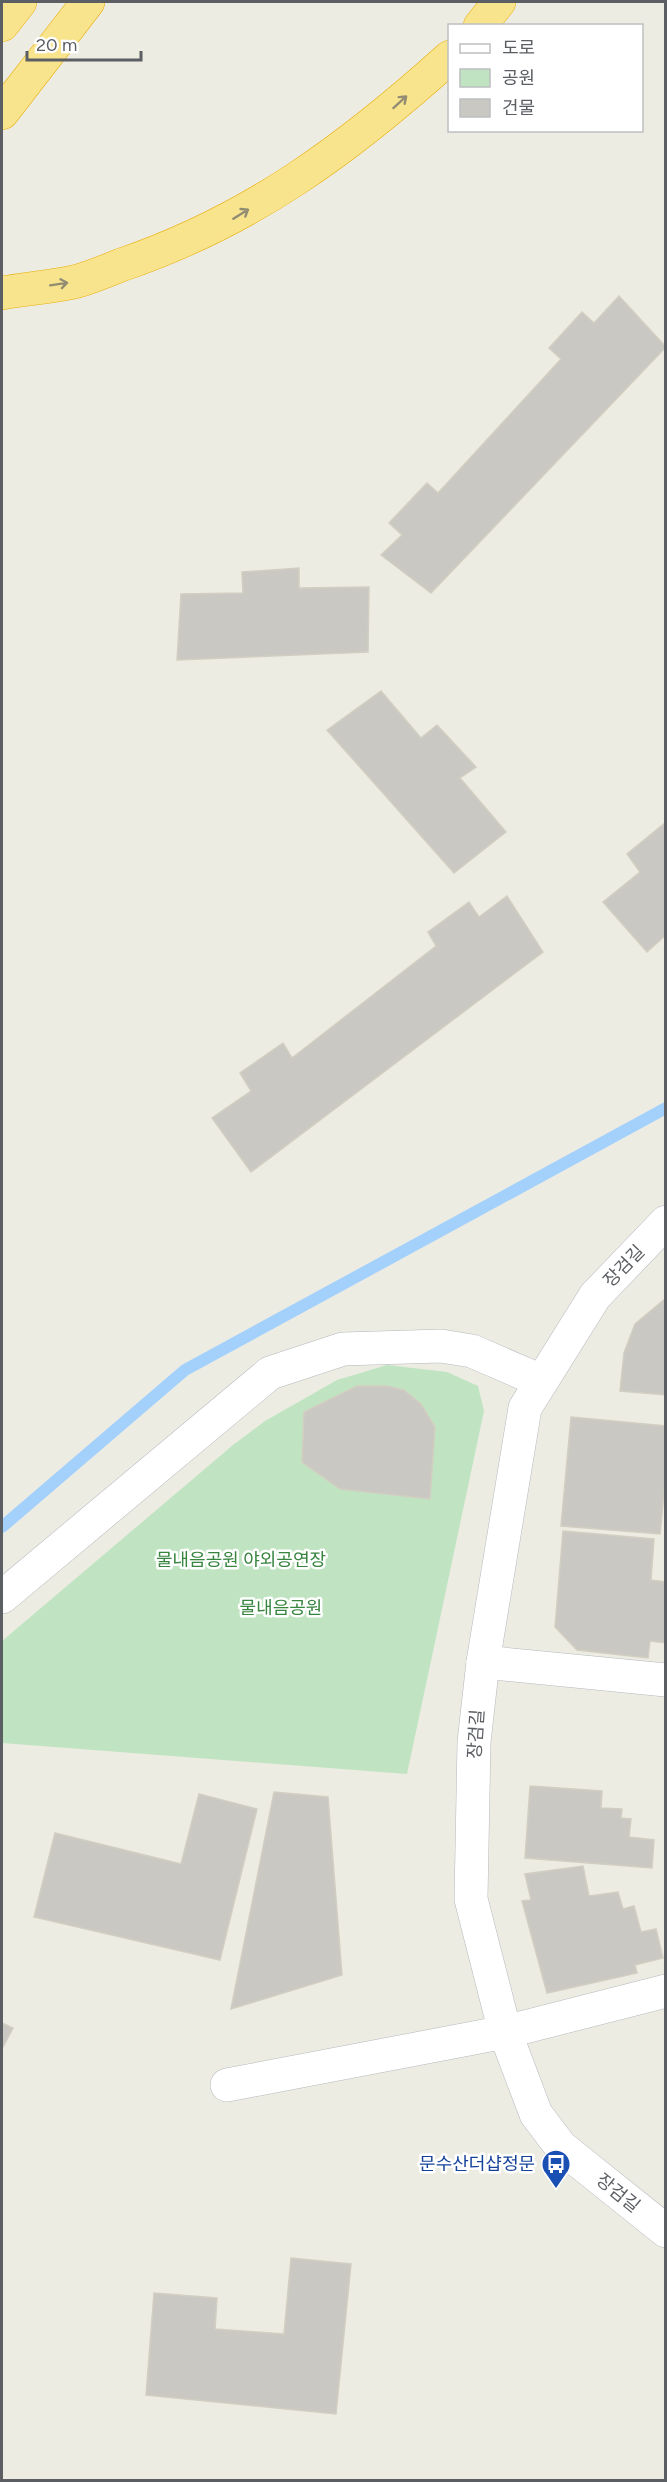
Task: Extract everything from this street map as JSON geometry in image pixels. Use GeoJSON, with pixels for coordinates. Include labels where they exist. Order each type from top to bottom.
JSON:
{"type":"FeatureCollection","features":[{"type":"Feature","properties":{"kind":"highway"},"geometry":{"type":"LineString","coordinates":[[2,25],[20,2]]}},
{"type":"Feature","properties":{"kind":"highway"},"geometry":{"type":"LineString","coordinates":[[2,113],[88,2]]}},
{"type":"Feature","properties":{"kind":"highway"},"geometry":{"type":"LineString","coordinates":[[482,24],[499,2]]}},
{"type":"Feature","properties":{"kind":"highway"},"geometry":{"type":"LineString","coordinates":[[2,293],[74,282],[159,252],[232,219],[306,173],[393,109],[448,59]]}},
{"type":"Feature","properties":{"kind":"street","name":"장검길"},"geometry":{"type":"LineString","coordinates":[[666,1222],[595,1296],[525,1408],[483,1662],[474,1742],[471,1899],[505,2032],[536,2114],[561,2147],[666,2231]]}},
{"type":"Feature","properties":{"kind":"street"},"geometry":{"type":"LineString","coordinates":[[2,1597],[270,1373],[343,1349],[441,1346],[472,1351],[541,1381]]}},
{"type":"Feature","properties":{"kind":"street"},"geometry":{"type":"LineString","coordinates":[[483,1662],[666,1680]]}},
{"type":"Feature","properties":{"kind":"street"},"geometry":{"type":"LineString","coordinates":[[227,2085],[505,2032],[666,1991]]}},
{"type":"Feature","properties":{"kind":"green space","name":"물내음공원"},"geometry":{"type":"Polygon","coordinates":[[[387,1365],[447,1372],[478,1386],[484,1411],[407,1774],[2,1743],[2,1641],[233,1445],[265,1421],[337,1380],[387,1365]]]}},
{"type":"Feature","properties":{"kind":"building"},"geometry":{"type":"Polygon","coordinates":[[[619,296],[666,347],[431,593],[381,555],[402,535],[389,523],[427,483],[438,493],[561,359],[549,348],[582,312],[594,323],[619,296]]]}},
{"type":"Feature","properties":{"kind":"building"},"geometry":{"type":"Polygon","coordinates":[[[299,568],[299,588],[369,587],[368,652],[177,660],[181,594],[243,593],[242,572],[299,568]]]}},
{"type":"Feature","properties":{"kind":"building"},"geometry":{"type":"Polygon","coordinates":[[[381,691],[421,738],[437,725],[476,767],[460,778],[506,832],[454,873],[327,730],[381,691]]]}},
{"type":"Feature","properties":{"kind":"building"},"geometry":{"type":"Polygon","coordinates":[[[666,822],[666,935],[647,952],[603,902],[640,872],[627,854],[666,822]]]}},
{"type":"Feature","properties":{"kind":"building"},"geometry":{"type":"Polygon","coordinates":[[[507,896],[543,952],[251,1172],[212,1118],[251,1091],[240,1073],[283,1043],[292,1058],[436,946],[428,932],[469,902],[479,917],[507,896]]]}},
{"type":"Feature","properties":{"kind":"building"},"geometry":{"type":"Polygon","coordinates":[[[666,1298],[666,1395],[620,1391],[624,1353],[635,1324],[666,1298]]]}},
{"type":"Feature","properties":{"kind":"building"},"geometry":{"type":"Polygon","coordinates":[[[357,1386],[387,1386],[404,1390],[421,1404],[435,1427],[430,1499],[340,1489],[302,1462],[304,1412],[357,1386]]]}},
{"type":"Feature","properties":{"kind":"building"},"geometry":{"type":"Polygon","coordinates":[[[571,1417],[666,1426],[666,1473],[660,1534],[561,1526],[571,1417]]]}},
{"type":"Feature","properties":{"kind":"building"},"geometry":{"type":"Polygon","coordinates":[[[563,1531],[654,1539],[651,1580],[666,1582],[666,1643],[650,1641],[648,1658],[577,1650],[555,1627],[563,1531]]]}},
{"type":"Feature","properties":{"kind":"building"},"geometry":{"type":"Polygon","coordinates":[[[530,1786],[602,1791],[601,1808],[622,1809],[621,1818],[631,1819],[629,1837],[654,1840],[652,1868],[525,1858],[530,1786]]]}},
{"type":"Feature","properties":{"kind":"building"},"geometry":{"type":"Polygon","coordinates":[[[274,1792],[328,1797],[342,1975],[231,2009],[274,1792]]]}},
{"type":"Feature","properties":{"kind":"building"},"geometry":{"type":"Polygon","coordinates":[[[199,1794],[257,1809],[220,1960],[34,1917],[55,1833],[181,1864],[199,1794]]]}},
{"type":"Feature","properties":{"kind":"building"},"geometry":{"type":"Polygon","coordinates":[[[583,1866],[589,1896],[618,1892],[623,1909],[634,1906],[641,1932],[656,1929],[663,1958],[635,1965],[637,1973],[547,1993],[522,1901],[531,1900],[525,1874],[583,1866]]]}},
{"type":"Feature","properties":{"kind":"building"},"geometry":{"type":"Polygon","coordinates":[[[2,2023],[13,2028],[2,2049],[2,2023]]]}},
{"type":"Feature","properties":{"kind":"building"},"geometry":{"type":"Polygon","coordinates":[[[291,2258],[351,2264],[336,2414],[146,2395],[154,2293],[217,2298],[215,2329],[284,2334],[291,2258]]]}},
{"type":"Feature","properties":{"kind":"waterway"},"geometry":{"type":"LineString","coordinates":[[2,1527],[185,1370],[666,1108]]}},
{"type":"Feature","properties":{"kind":"place","name":"문수산더샵정문"},"geometry":{"type":"Point","coordinates":[556,2190]}},
{"type":"Feature","properties":{"kind":"park label","name":"물내음공원 야외공연장"},"geometry":{"type":"Point","coordinates":[241,1560]}}]}
